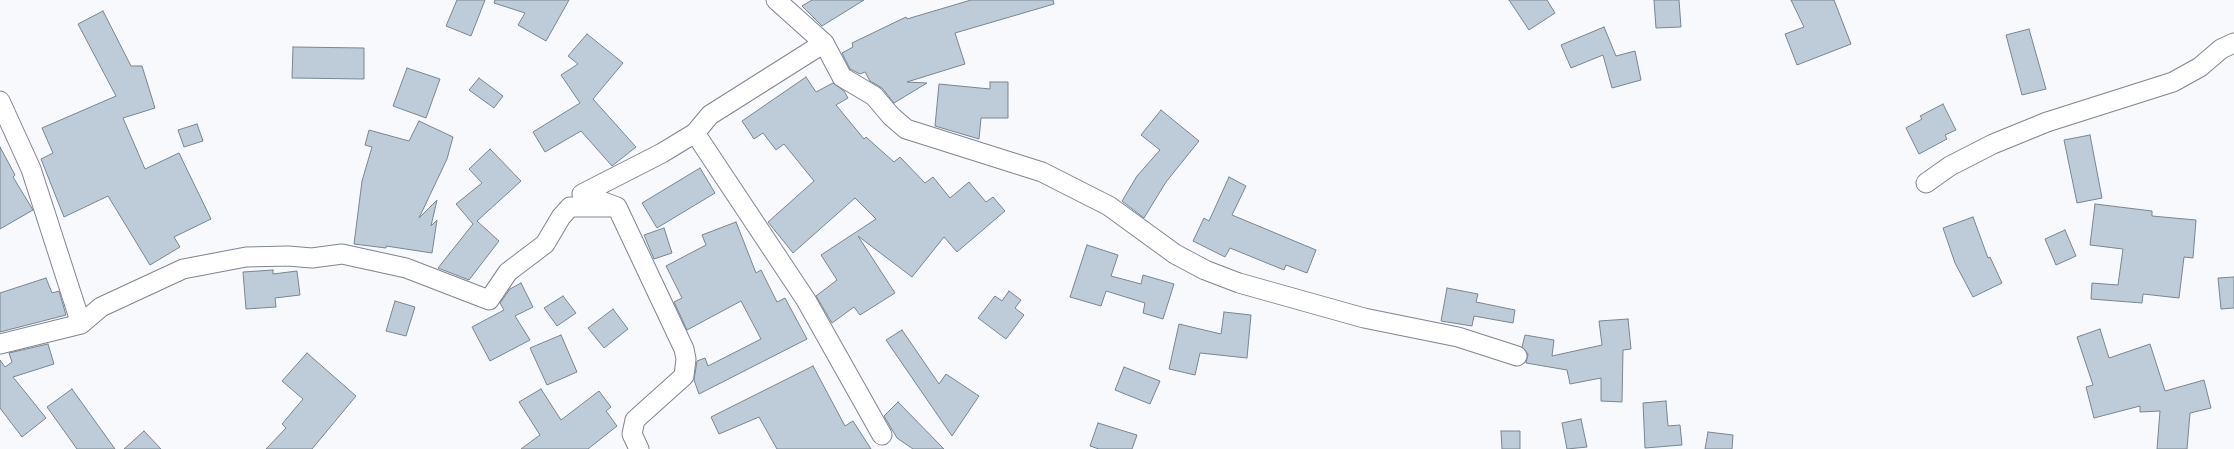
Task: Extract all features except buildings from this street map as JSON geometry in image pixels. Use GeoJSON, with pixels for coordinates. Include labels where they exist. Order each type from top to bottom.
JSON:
{"type":"FeatureCollection","features":[{"type":"Feature","properties":{"kind":"street"},"geometry":{"type":"LineString","coordinates":[[776,0],[824,43],[842,77],[874,96],[891,116],[906,129],[1042,172],[1109,206],[1166,248],[1205,270],[1238,283],[1355,316],[1458,338],[1517,356]]}},
{"type":"Feature","properties":{"kind":"street"},"geometry":{"type":"LineString","coordinates":[[639,449],[632,434],[635,420],[684,376],[686,359],[684,349],[618,207],[582,194],[662,153],[695,133],[710,115],[824,43]]}},
{"type":"Feature","properties":{"kind":"street"},"geometry":{"type":"LineString","coordinates":[[1926,183],[1950,166],[2047,122],[2173,82],[2200,67],[2221,49],[2234,43]]}},
{"type":"Feature","properties":{"kind":"street"},"geometry":{"type":"LineString","coordinates":[[0,101],[31,169],[81,324]]}},
{"type":"Feature","properties":{"kind":"street"},"geometry":{"type":"LineString","coordinates":[[695,133],[806,300],[882,435]]}},
{"type":"Feature","properties":{"kind":"street"},"geometry":{"type":"LineString","coordinates":[[0,344],[81,324],[101,307],[183,269],[246,257],[288,256],[312,258],[342,254],[406,268],[489,300],[508,272],[545,244],[570,207],[618,207]]}}]}
